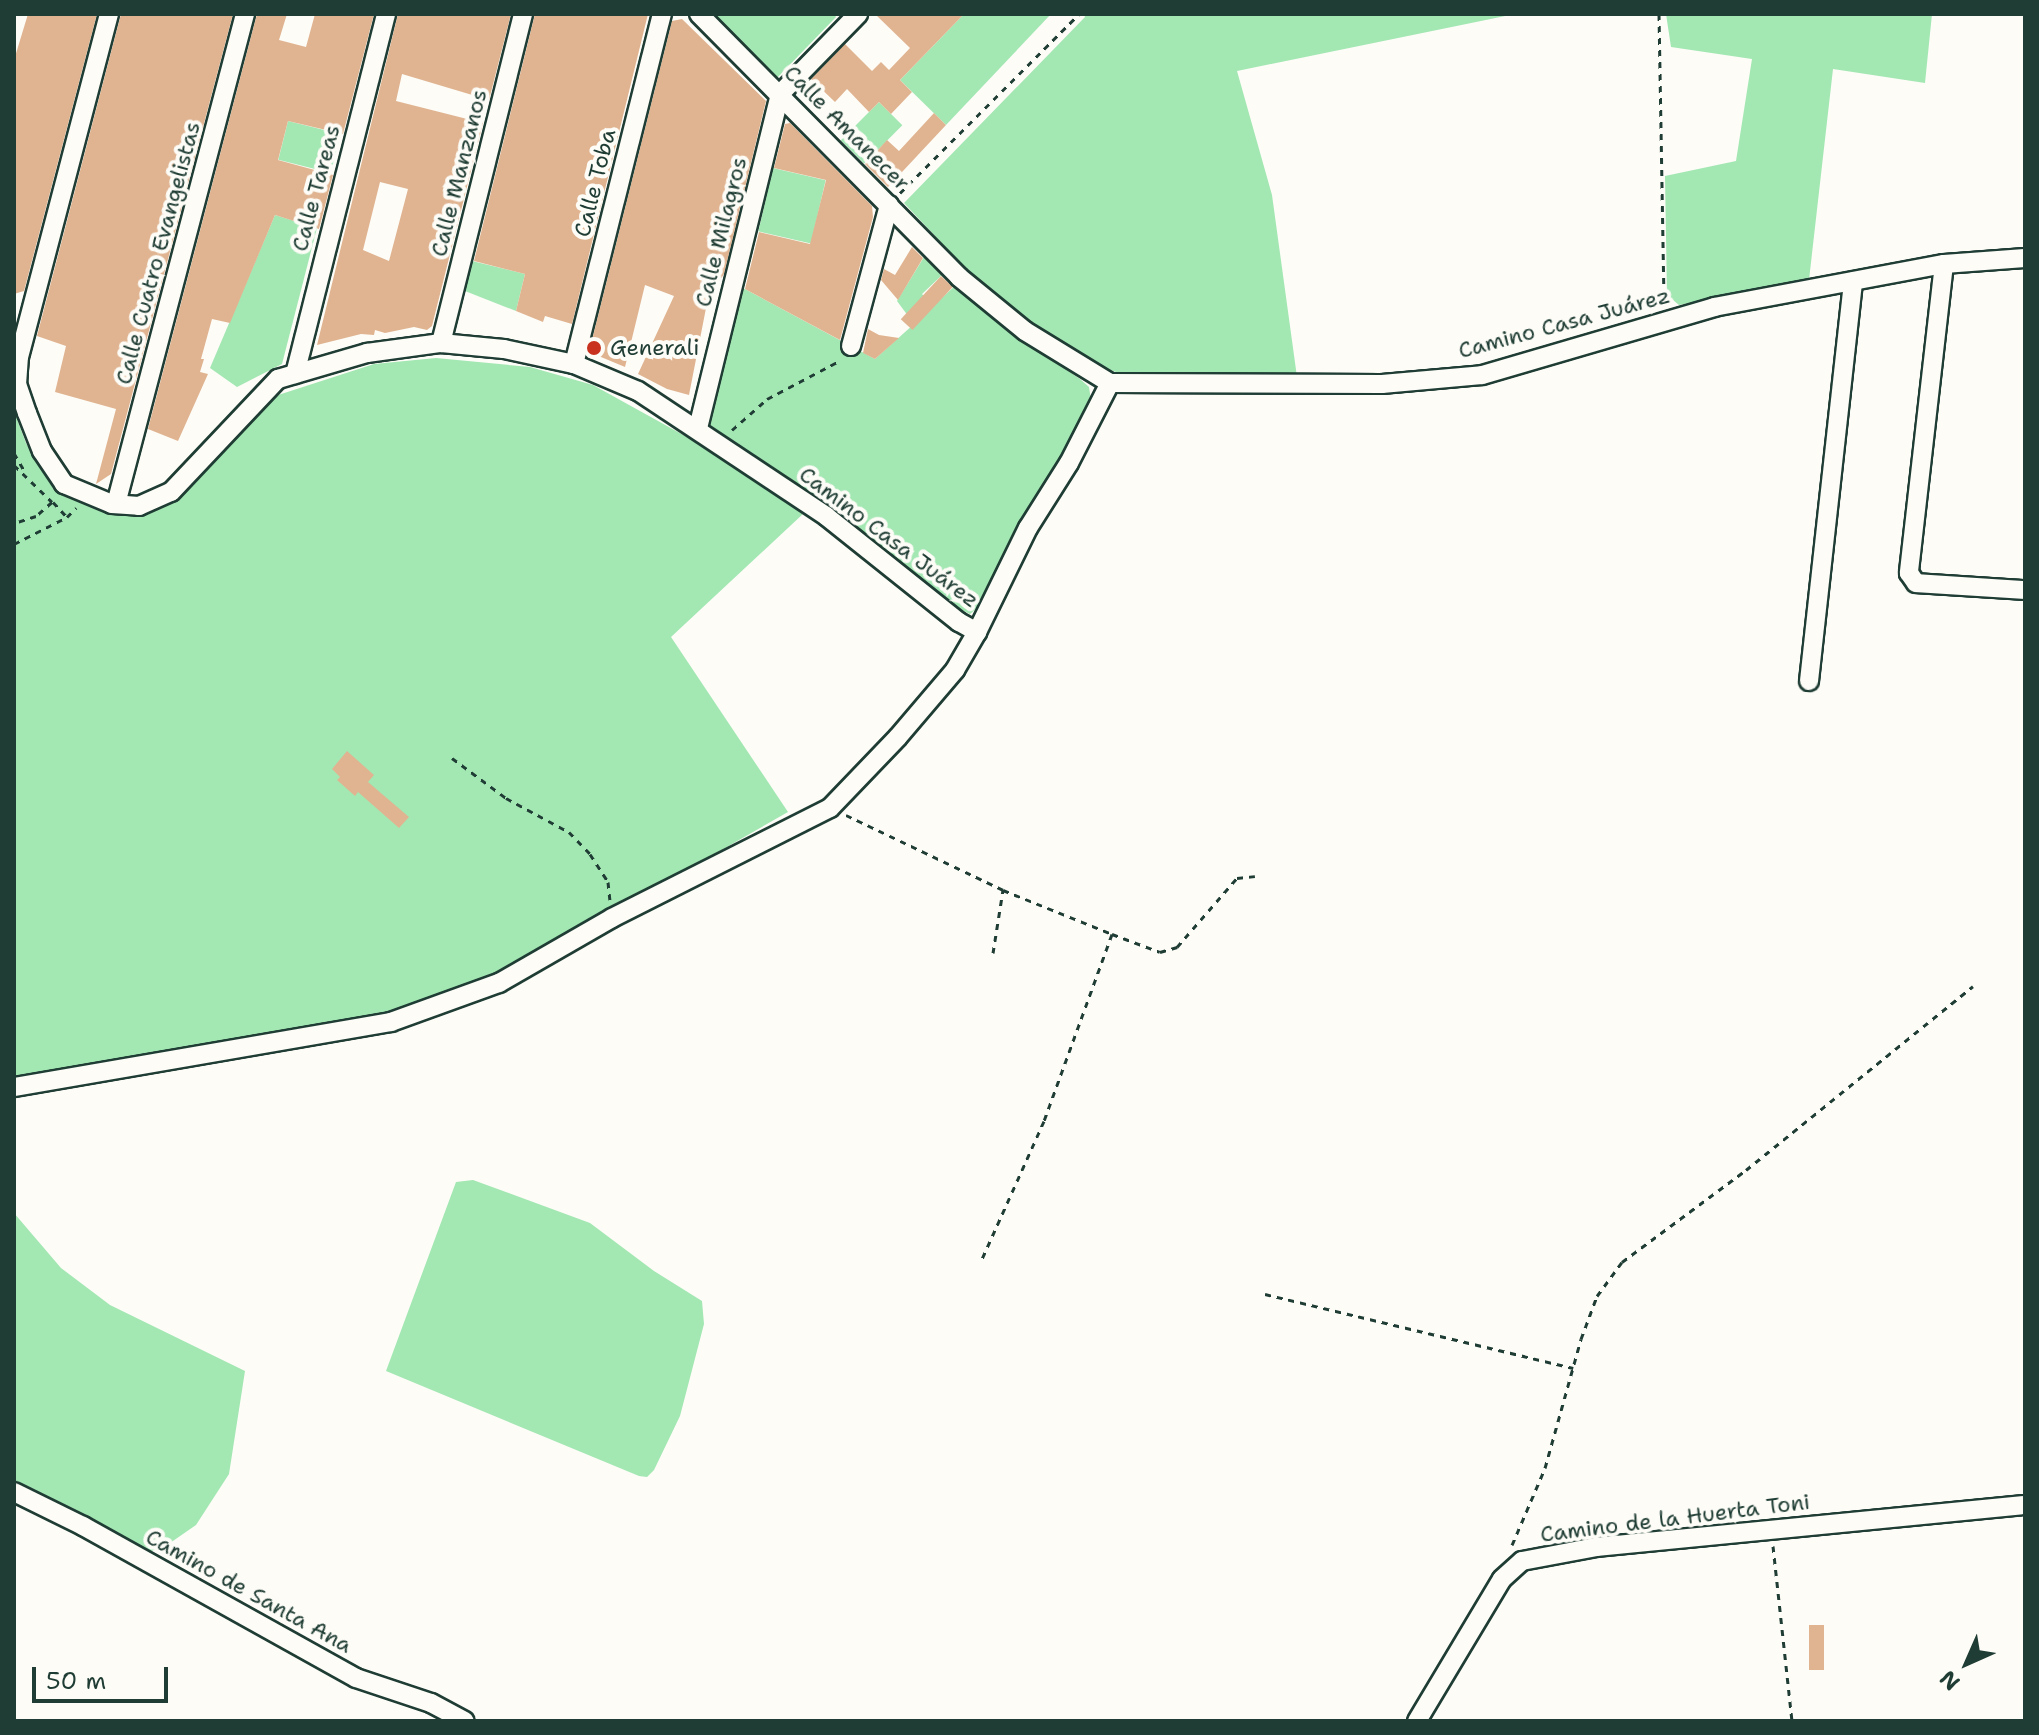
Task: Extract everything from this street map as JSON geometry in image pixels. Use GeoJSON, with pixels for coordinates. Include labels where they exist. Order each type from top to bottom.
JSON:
{"type":"FeatureCollection","features":[{"type":"Feature","properties":{"kind":"street"},"geometry":{"type":"LineString","coordinates":[[109,14],[19,321],[17,384],[42,451],[64,484],[88,497],[139,506],[171,492],[286,377]]}},
{"type":"Feature","properties":{"kind":"street","name":"Calle Cuatro Evangelistas"},"geometry":{"type":"LineString","coordinates":[[116,504],[245,14]]}},
{"type":"Feature","properties":{"kind":"street","name":"Calle Tareas"},"geometry":{"type":"LineString","coordinates":[[286,377],[386,14]]}},
{"type":"Feature","properties":{"kind":"street","name":"Calle Manzanos"},"geometry":{"type":"LineString","coordinates":[[441,343],[523,14]]}},
{"type":"Feature","properties":{"kind":"street","name":"Calle Toba"},"geometry":{"type":"LineString","coordinates":[[574,364],[662,14]]}},
{"type":"Feature","properties":{"kind":"street","name":"Calle Amanecer"},"geometry":{"type":"LineString","coordinates":[[699,14],[959,277],[1025,331],[1110,383]]}},
{"type":"Feature","properties":{"kind":"street"},"geometry":{"type":"LineString","coordinates":[[780,94],[858,14]]}},
{"type":"Feature","properties":{"kind":"street","name":"Calle Milagros"},"geometry":{"type":"LineString","coordinates":[[698,428],[780,94]]}},
{"type":"Feature","properties":{"kind":"street"},"geometry":{"type":"LineString","coordinates":[[851,346],[889,205]]}},
{"type":"Feature","properties":{"kind":"street","name":"Camino Casa Juárez"},"geometry":{"type":"LineString","coordinates":[[286,377],[367,353],[441,343],[504,349],[574,364],[638,391],[698,428],[826,516],[959,622],[977,632],[1028,528],[1069,463],[1110,383],[1382,384],[1482,375],[1714,307],[1944,264],[2025,258]]}},
{"type":"Feature","properties":{"kind":"street"},"geometry":{"type":"LineString","coordinates":[[1944,264],[1909,573],[1916,583],[2025,590]]}},
{"type":"Feature","properties":{"kind":"street"},"geometry":{"type":"LineString","coordinates":[[1809,681],[1853,281]]}},
{"type":"Feature","properties":{"kind":"street"},"geometry":{"type":"LineString","coordinates":[[14,1087],[391,1022],[499,983],[612,918],[830,808],[946,681],[977,632]]}},
{"type":"Feature","properties":{"kind":"street","name":"Camino de Santa Ana"},"geometry":{"type":"LineString","coordinates":[[14,1492],[83,1526],[356,1678],[431,1703],[465,1721]]}},
{"type":"Feature","properties":{"kind":"street","name":"Camino de la Huerta Toni"},"geometry":{"type":"LineString","coordinates":[[1417,1721],[1502,1579],[1522,1561],[1596,1547],[2025,1505]]}},
{"type":"Feature","properties":{"kind":"path"},"geometry":{"type":"LineString","coordinates":[[889,205],[1079,14]]}},
{"type":"Feature","properties":{"kind":"path"},"geometry":{"type":"LineString","coordinates":[[1659,14],[1665,321]]}},
{"type":"Feature","properties":{"kind":"path"},"geometry":{"type":"LineString","coordinates":[[729,432],[767,399],[854,354],[851,346]]}},
{"type":"Feature","properties":{"kind":"path"},"geometry":{"type":"LineString","coordinates":[[14,453],[24,472]]}},
{"type":"Feature","properties":{"kind":"path"},"geometry":{"type":"LineString","coordinates":[[14,465],[52,502],[36,516],[14,523]]}},
{"type":"Feature","properties":{"kind":"path"},"geometry":{"type":"LineString","coordinates":[[14,544],[67,517],[88,497]]}},
{"type":"Feature","properties":{"kind":"path"},"geometry":{"type":"LineString","coordinates":[[452,758],[506,798],[569,832],[590,854],[608,882],[612,918]]}},
{"type":"Feature","properties":{"kind":"path"},"geometry":{"type":"LineString","coordinates":[[830,808],[1003,890],[1160,952],[1177,947],[1237,878],[1255,876]]}},
{"type":"Feature","properties":{"kind":"path"},"geometry":{"type":"LineString","coordinates":[[993,953],[1003,890]]}},
{"type":"Feature","properties":{"kind":"path"},"geometry":{"type":"LineString","coordinates":[[981,1261],[1044,1121],[1112,934]]}},
{"type":"Feature","properties":{"kind":"path"},"geometry":{"type":"LineString","coordinates":[[1502,1579],[1515,1537],[1545,1468],[1597,1296],[1622,1262],[1746,1170],[1973,986]]}},
{"type":"Feature","properties":{"kind":"path"},"geometry":{"type":"LineString","coordinates":[[1265,1294],[1573,1368]]}},
{"type":"Feature","properties":{"kind":"path"},"geometry":{"type":"LineString","coordinates":[[1771,1530],[1792,1721]]}},
{"type":"Feature","properties":{"kind":"green space"},"geometry":{"type":"Polygon","coordinates":[[[711,14],[834,14],[836,17],[777,78],[711,14]]]}},
{"type":"Feature","properties":{"kind":"green space"},"geometry":{"type":"Polygon","coordinates":[[[964,14],[1051,14],[946,125],[900,80],[964,14]]]}},
{"type":"Feature","properties":{"kind":"green space"},"geometry":{"type":"Polygon","coordinates":[[[1084,14],[1515,14],[1237,71],[1272,195],[1297,377],[1119,373],[1084,361],[998,303],[904,203],[1085,17],[1084,14]]]}},
{"type":"Feature","properties":{"kind":"green space"},"geometry":{"type":"Polygon","coordinates":[[[1666,14],[1932,14],[1925,83],[1833,69],[1809,280],[1679,305],[1667,295],[1665,176],[1736,161],[1752,59],[1671,47],[1666,14]]]}},
{"type":"Feature","properties":{"kind":"green space"},"geometry":{"type":"Polygon","coordinates":[[[879,102],[902,125],[864,164],[841,140],[879,102]]]}},
{"type":"Feature","properties":{"kind":"green space"},"geometry":{"type":"Polygon","coordinates":[[[288,121],[340,134],[331,173],[278,160],[288,121]]]}},
{"type":"Feature","properties":{"kind":"green space"},"geometry":{"type":"Polygon","coordinates":[[[773,168],[826,180],[811,243],[758,231],[773,168]]]}},
{"type":"Feature","properties":{"kind":"green space"},"geometry":{"type":"Polygon","coordinates":[[[275,215],[317,228],[282,364],[237,387],[210,368],[275,215]]]}},
{"type":"Feature","properties":{"kind":"green space"},"geometry":{"type":"Polygon","coordinates":[[[924,257],[942,275],[922,294],[933,306],[957,284],[994,320],[1080,379],[1089,387],[1091,400],[1086,416],[980,606],[970,614],[953,606],[710,426],[743,288],[875,359],[914,324],[897,301],[924,257]]]}},
{"type":"Feature","properties":{"kind":"green space"},"geometry":{"type":"Polygon","coordinates":[[[472,261],[525,274],[516,311],[465,291],[472,261]]]}},
{"type":"Feature","properties":{"kind":"green space"},"geometry":{"type":"Polygon","coordinates":[[[436,358],[530,367],[593,385],[705,447],[804,513],[671,637],[788,812],[522,964],[409,1010],[14,1084],[14,411],[26,443],[47,478],[70,498],[103,510],[131,514],[174,501],[272,397],[374,364],[436,358]]]}},
{"type":"Feature","properties":{"kind":"green space"},"geometry":{"type":"Polygon","coordinates":[[[473,1180],[590,1223],[654,1271],[702,1301],[704,1324],[680,1416],[654,1470],[647,1477],[386,1371],[456,1182],[473,1180]]]}},
{"type":"Feature","properties":{"kind":"green space"},"geometry":{"type":"Polygon","coordinates":[[[14,1213],[61,1268],[110,1305],[245,1371],[229,1474],[196,1525],[170,1543],[147,1553],[14,1487],[14,1213]]]}},
{"type":"Feature","properties":{"kind":"building"},"geometry":{"type":"Polygon","coordinates":[[[28,14],[97,14],[24,291],[14,294],[14,60],[28,14]]]}},
{"type":"Feature","properties":{"kind":"building"},"geometry":{"type":"Polygon","coordinates":[[[121,14],[233,14],[111,474],[96,484],[116,409],[55,392],[66,346],[37,336],[121,14]]]}},
{"type":"Feature","properties":{"kind":"building"},"geometry":{"type":"Polygon","coordinates":[[[257,14],[287,14],[279,40],[306,47],[315,14],[374,14],[343,134],[288,121],[278,160],[333,175],[319,229],[275,215],[230,323],[212,319],[200,372],[208,374],[178,441],[148,429],[257,14]]]}},
{"type":"Feature","properties":{"kind":"building"},"geometry":{"type":"Polygon","coordinates":[[[398,14],[511,14],[489,100],[402,74],[396,101],[483,123],[432,326],[427,330],[414,327],[385,333],[375,330],[374,335],[361,334],[317,345],[398,14]],[[380,182],[363,250],[389,261],[408,189],[380,182]]]}},
{"type":"Feature","properties":{"kind":"building"},"geometry":{"type":"Polygon","coordinates":[[[535,14],[648,14],[572,324],[545,316],[543,322],[516,311],[525,274],[474,261],[535,14]]]}},
{"type":"Feature","properties":{"kind":"building"},"geometry":{"type":"Polygon","coordinates":[[[875,14],[964,14],[900,80],[912,92],[891,114],[879,102],[869,112],[847,89],[835,102],[811,79],[845,44],[872,71],[881,62],[889,70],[910,48],[875,14]]]}},
{"type":"Feature","properties":{"kind":"building"},"geometry":{"type":"Polygon","coordinates":[[[682,19],[766,101],[724,274],[708,298],[689,395],[667,389],[638,374],[674,296],[645,285],[625,367],[589,352],[672,21],[682,19]]]}},
{"type":"Feature","properties":{"kind":"building"},"geometry":{"type":"Polygon","coordinates":[[[934,113],[946,125],[888,187],[865,164],[887,140],[899,151],[934,113]]]}},
{"type":"Feature","properties":{"kind":"building"},"geometry":{"type":"Polygon","coordinates":[[[790,123],[872,206],[873,217],[840,340],[745,289],[759,232],[810,244],[826,180],[774,168],[785,124],[790,123]]]}},
{"type":"Feature","properties":{"kind":"building"},"geometry":{"type":"Polygon","coordinates":[[[912,247],[923,258],[898,300],[881,280],[884,269],[895,275],[912,247]]]}},
{"type":"Feature","properties":{"kind":"building"},"geometry":{"type":"Polygon","coordinates":[[[941,276],[953,287],[912,330],[901,319],[941,276]]]}},
{"type":"Feature","properties":{"kind":"building"},"geometry":{"type":"Polygon","coordinates":[[[868,329],[879,335],[899,338],[875,359],[863,353],[868,329]]]}},
{"type":"Feature","properties":{"kind":"building"},"geometry":{"type":"Polygon","coordinates":[[[347,751],[374,775],[368,782],[409,817],[399,828],[358,792],[355,796],[337,780],[340,777],[332,769],[347,751]]]}},
{"type":"Feature","properties":{"kind":"building"},"geometry":{"type":"Polygon","coordinates":[[[1809,1625],[1824,1625],[1824,1670],[1809,1670],[1809,1625]]]}},
{"type":"Feature","properties":{"kind":"place","name":"Generali"},"geometry":{"type":"Point","coordinates":[594,348]}}]}
